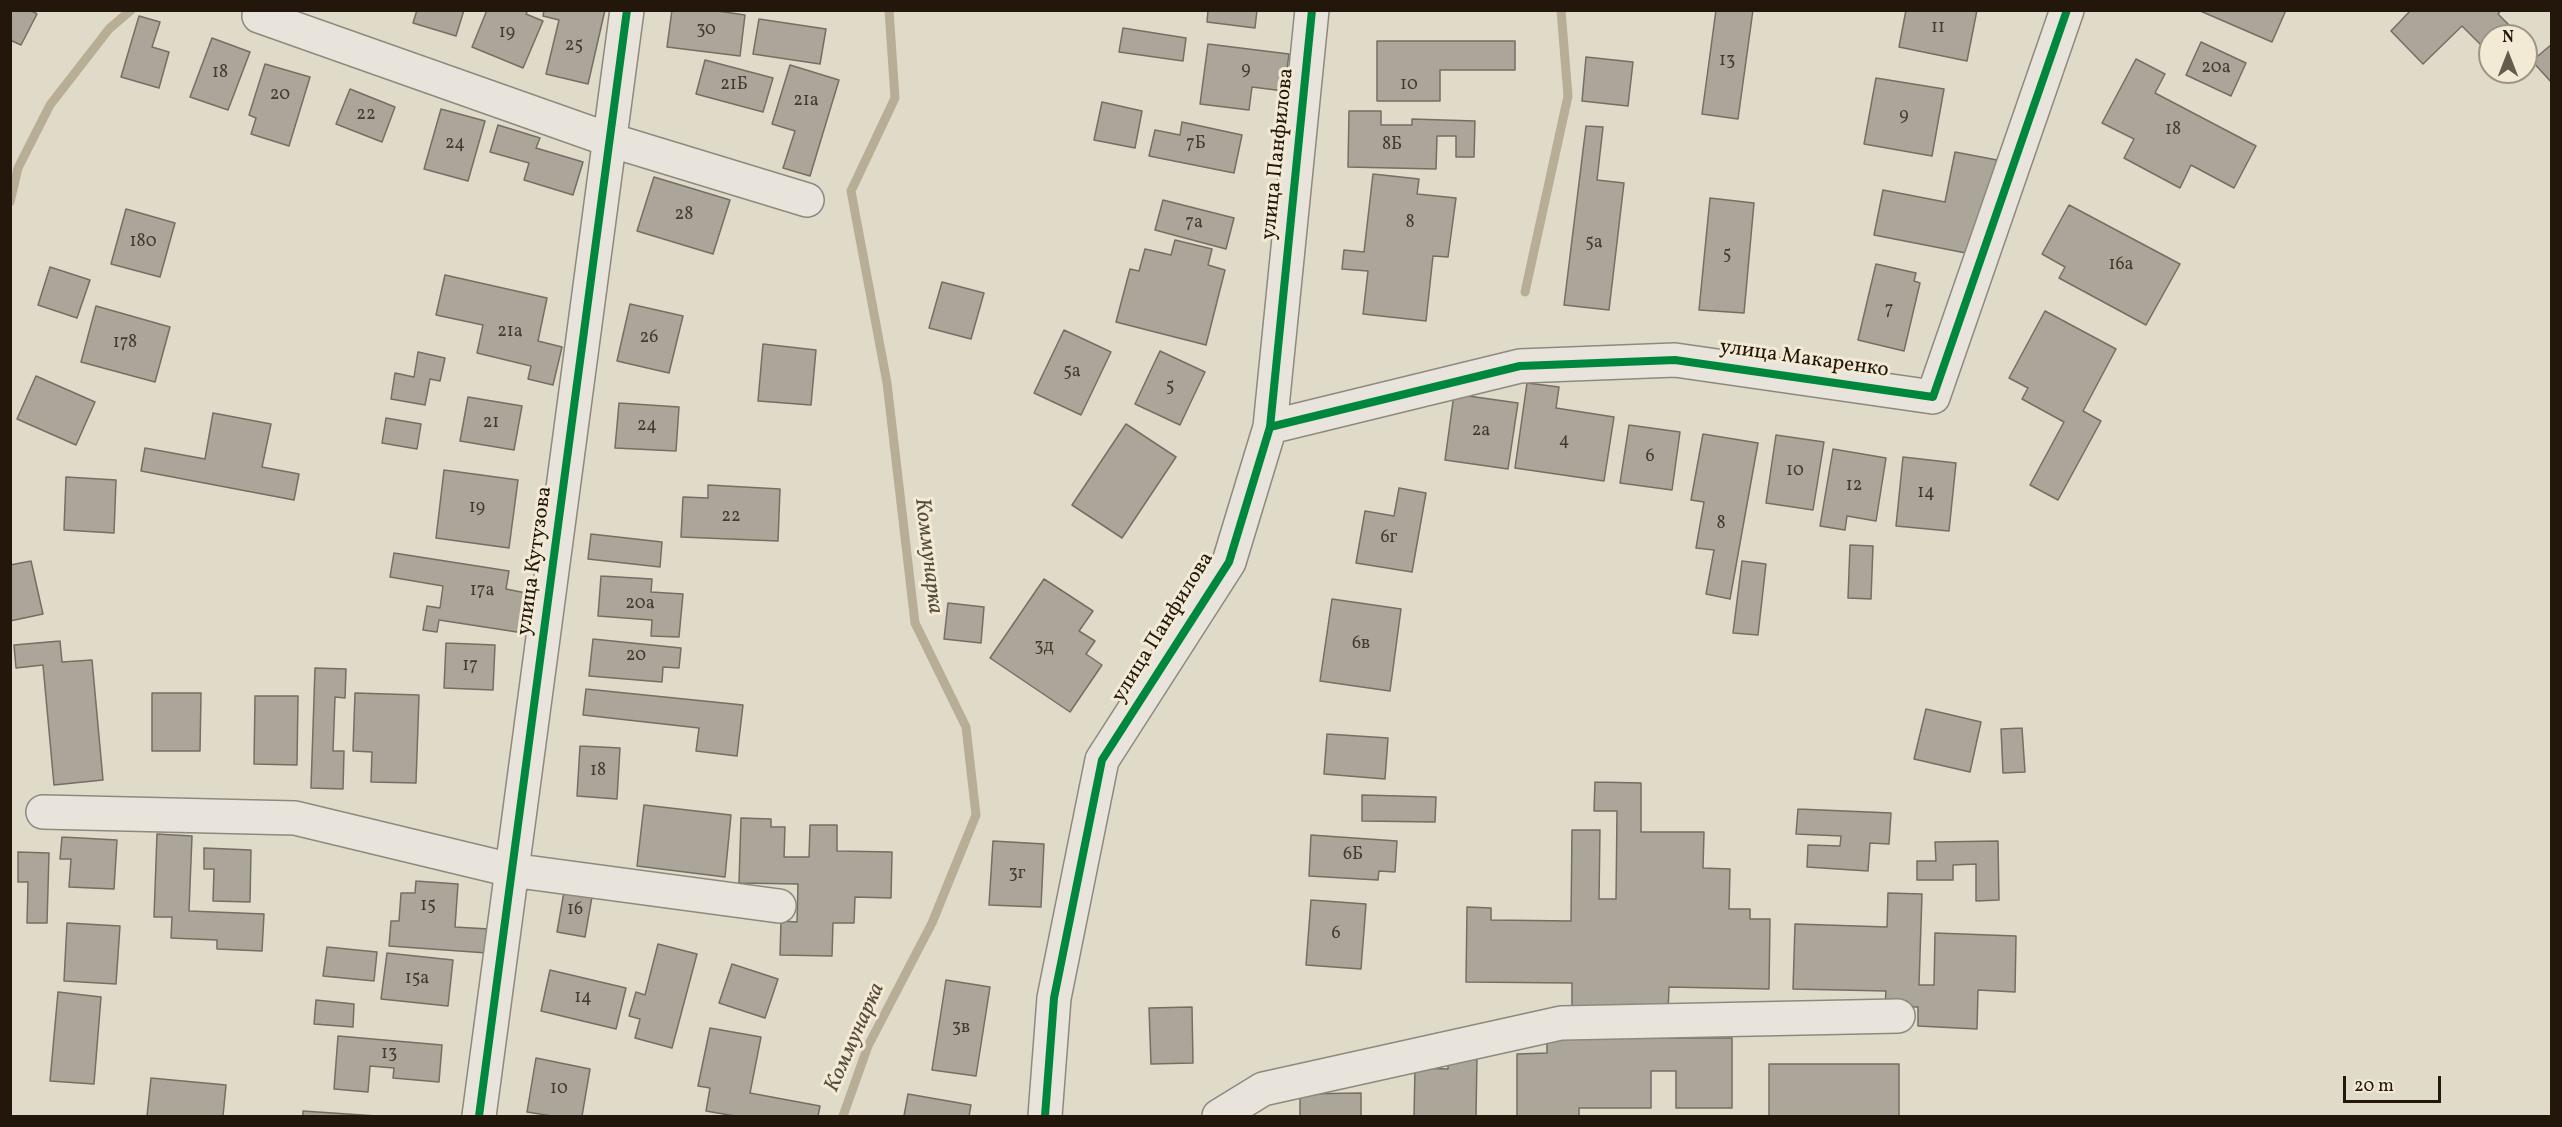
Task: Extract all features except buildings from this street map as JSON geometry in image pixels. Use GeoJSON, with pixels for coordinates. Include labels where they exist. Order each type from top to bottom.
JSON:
{"type":"FeatureCollection","features":[{"type":"Feature","properties":{"kind":"street","name":"улица Кутузова"},"geometry":{"type":"LineString","coordinates":[[479,1116],[627,10]]}},
{"type":"Feature","properties":{"kind":"street","name":"улица Панфилова"},"geometry":{"type":"LineString","coordinates":[[1044,1116],[1054,998],[1102,760],[1229,562],[1269,427],[1312,10]]}},
{"type":"Feature","properties":{"kind":"street","name":"улица Макаренко"},"geometry":{"type":"LineString","coordinates":[[1269,427],[1520,366],[1675,360],[1933,397],[2067,10]]}},
{"type":"Feature","properties":{"kind":"street"},"geometry":{"type":"LineString","coordinates":[[259,16],[610,140],[807,200]]}},
{"type":"Feature","properties":{"kind":"street"},"geometry":{"type":"LineString","coordinates":[[43,812],[295,818],[511,870],[778,906]]}},
{"type":"Feature","properties":{"kind":"street"},"geometry":{"type":"LineString","coordinates":[[1219,1116],[1263,1089],[1562,1023],[1898,1016]]}},
{"type":"Feature","properties":{"kind":"waterway"},"geometry":{"type":"LineString","coordinates":[[10,202],[18,168],[50,105],[109,29],[131,10]]}},
{"type":"Feature","properties":{"kind":"waterway","name":"Коммунарка"},"geometry":{"type":"LineString","coordinates":[[843,1116],[868,1046],[932,923],[976,815],[966,727],[915,623],[887,383],[851,191],[895,98],[889,10]]}},
{"type":"Feature","properties":{"kind":"waterway"},"geometry":{"type":"LineString","coordinates":[[1525,292],[1568,96],[1561,10]]}},
{"type":"Feature","properties":{"kind":"cycle path"},"geometry":{"type":"LineString","coordinates":[[479,1116],[627,10]]}},
{"type":"Feature","properties":{"kind":"cycle path"},"geometry":{"type":"LineString","coordinates":[[1045,1116],[1054,998],[1102,760],[1229,562],[1270,427],[1312,10]]}},
{"type":"Feature","properties":{"kind":"cycle path"},"geometry":{"type":"LineString","coordinates":[[1270,427],[1520,366],[1675,360],[1933,397],[2067,10]]}}]}
